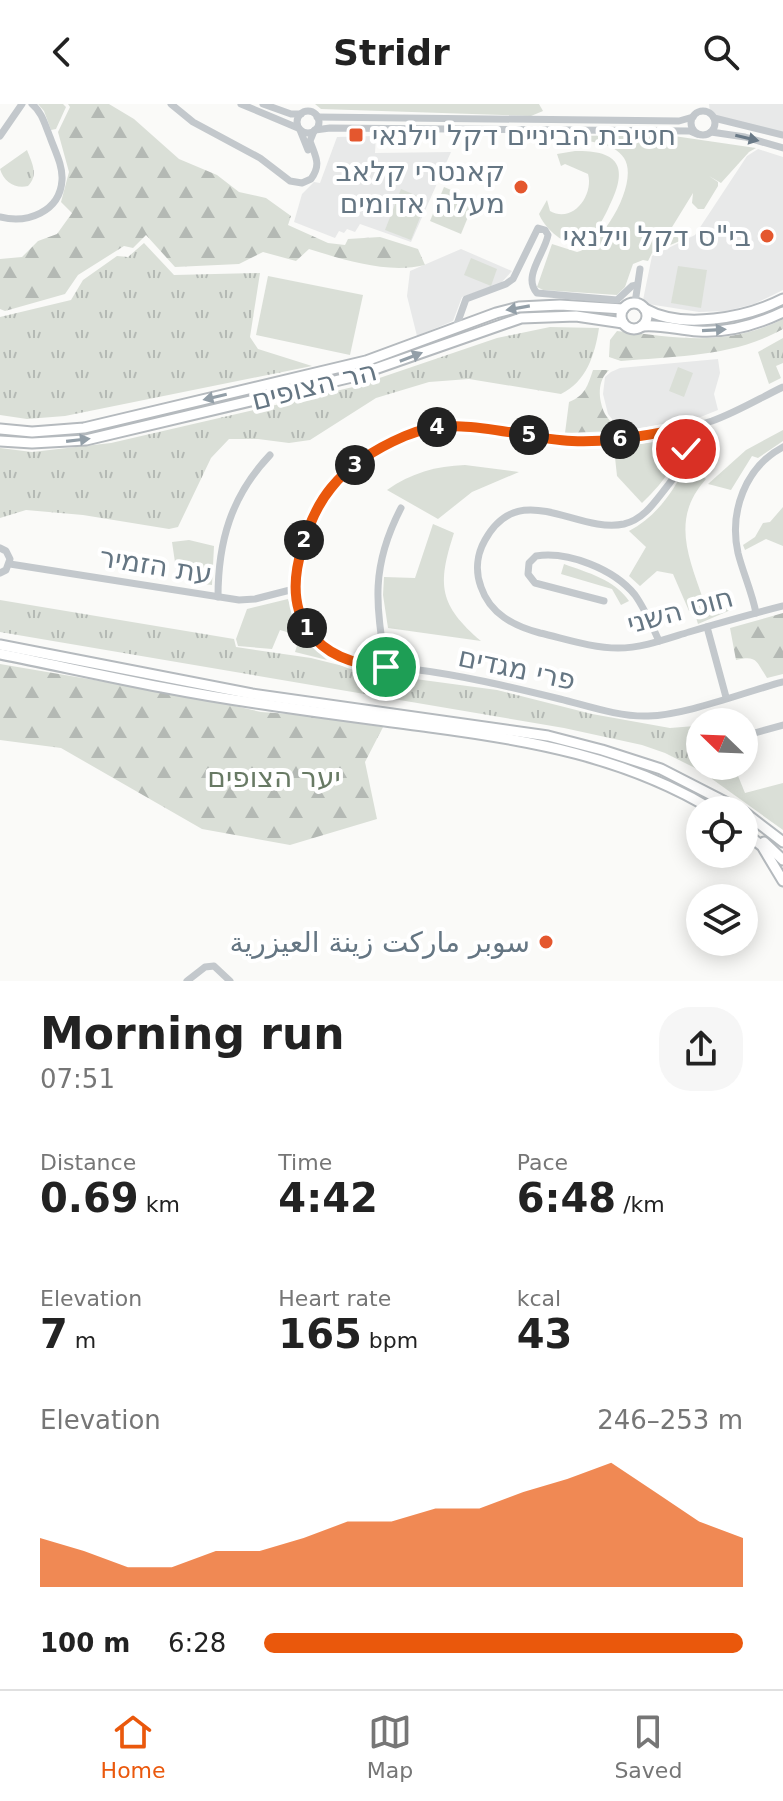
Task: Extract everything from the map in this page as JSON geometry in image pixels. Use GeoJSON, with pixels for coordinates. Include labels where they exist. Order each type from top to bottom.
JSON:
{"type":"FeatureCollection","features":[{"type":"Feature","properties":{"kind":"main road"},"geometry":{"type":"LineString","coordinates":[[783,299],[724,319],[700,320],[658,315],[635,303],[623,309],[621,315],[623,323],[630,329],[642,326],[699,331],[752,325],[783,312]]}},
{"type":"Feature","properties":{"kind":"main road","name":"הר הצופים"},"geometry":{"type":"LineString","coordinates":[[0,429],[41,432],[84,428],[349,366],[519,307],[546,305],[623,309]]}},
{"type":"Feature","properties":{"kind":"main road"},"geometry":{"type":"LineString","coordinates":[[642,326],[647,318],[645,309]]}},
{"type":"Feature","properties":{"kind":"main road","name":"הר הצופים"},"geometry":{"type":"LineString","coordinates":[[0,441],[86,440],[352,377],[521,318],[576,316],[623,323]]}},
{"type":"Feature","properties":{"kind":"main road"},"geometry":{"type":"LineString","coordinates":[[0,645],[252,694],[548,736],[661,769],[714,796]]}},
{"type":"Feature","properties":{"kind":"main road"},"geometry":{"type":"LineString","coordinates":[[0,654],[251,703],[488,735],[556,748],[614,763],[686,796]]}},
{"type":"Feature","properties":{"kind":"main road"},"geometry":{"type":"LineString","coordinates":[[758,823],[783,842]]}},
{"type":"Feature","properties":{"kind":"main road"},"geometry":{"type":"LineString","coordinates":[[758,838],[783,860]]}},
{"type":"Feature","properties":{"kind":"main road"},"geometry":{"type":"LineString","coordinates":[[758,843],[783,881]]}},
{"type":"Feature","properties":{"kind":"street"},"geometry":{"type":"LineString","coordinates":[[0,136],[22,104]]}},
{"type":"Feature","properties":{"kind":"street"},"geometry":{"type":"LineString","coordinates":[[0,217],[37,216],[50,207],[62,185],[59,161],[40,112],[32,104]]}},
{"type":"Feature","properties":{"kind":"street"},"geometry":{"type":"LineString","coordinates":[[171,104],[193,122],[260,158],[298,184],[307,182],[314,175],[318,163],[310,141],[318,125],[317,117]]}},
{"type":"Feature","properties":{"kind":"street"},"geometry":{"type":"LineString","coordinates":[[241,104],[305,133],[336,128],[690,131],[703,135],[711,132],[745,137],[783,148]]}},
{"type":"Feature","properties":{"kind":"street"},"geometry":{"type":"LineString","coordinates":[[263,104],[291,114],[305,110],[317,117],[679,121],[703,111],[783,135]]}},
{"type":"Feature","properties":{"kind":"street"},"geometry":{"type":"LineString","coordinates":[[697,134],[692,127],[700,104]]}},
{"type":"Feature","properties":{"kind":"street"},"geometry":{"type":"LineString","coordinates":[[282,173],[297,179],[307,175],[312,168],[313,160],[297,120],[305,110]]}},
{"type":"Feature","properties":{"kind":"street"},"geometry":{"type":"LineString","coordinates":[[711,112],[715,124],[711,132]]}},
{"type":"Feature","properties":{"kind":"street"},"geometry":{"type":"LineString","coordinates":[[455,328],[469,297],[510,282],[538,228],[548,235],[531,278],[531,287],[537,293],[617,300],[637,285]]}},
{"type":"Feature","properties":{"kind":"street"},"geometry":{"type":"LineString","coordinates":[[635,303],[640,269]]}},
{"type":"Feature","properties":{"kind":"street"},"geometry":{"type":"LineString","coordinates":[[464,306],[469,314],[488,316]]}},
{"type":"Feature","properties":{"kind":"street","name":"פרי מגדים"},"geometry":{"type":"LineString","coordinates":[[783,387],[728,415],[681,429],[615,439],[576,441],[455,426],[427,428],[403,437],[362,459],[331,488],[309,525],[298,558],[294,589],[302,620],[318,642],[339,657],[361,664],[482,681],[632,715],[666,715],[783,682]]}},
{"type":"Feature","properties":{"kind":"street","name":"חוט השני"},"geometry":{"type":"LineString","coordinates":[[681,429],[686,449],[682,465],[650,508],[634,521],[605,525],[534,509],[512,514],[502,520],[488,535],[479,554],[478,576],[484,597],[502,617],[525,629],[607,648],[632,648],[783,606]]}},
{"type":"Feature","properties":{"kind":"street"},"geometry":{"type":"LineString","coordinates":[[756,613],[738,552],[736,516],[742,493],[752,474],[766,458],[783,447]]}},
{"type":"Feature","properties":{"kind":"street"},"geometry":{"type":"LineString","coordinates":[[218,597],[220,560],[228,520],[251,475],[270,455]]}},
{"type":"Feature","properties":{"kind":"street"},"geometry":{"type":"LineString","coordinates":[[386,667],[376,589],[387,542],[401,508]]}},
{"type":"Feature","properties":{"kind":"street"},"geometry":{"type":"LineString","coordinates":[[0,548],[9,555],[10,564],[0,573]]}},
{"type":"Feature","properties":{"kind":"street"},"geometry":{"type":"LineString","coordinates":[[604,601],[535,583],[528,574],[529,563],[536,556],[561,556],[610,575],[636,598],[659,641]]}},
{"type":"Feature","properties":{"kind":"street","name":"עת הזמיר"},"geometry":{"type":"LineString","coordinates":[[10,564],[218,597],[255,599],[294,589]]}},
{"type":"Feature","properties":{"kind":"street"},"geometry":{"type":"LineString","coordinates":[[709,626],[726,697]]}},
{"type":"Feature","properties":{"kind":"street"},"geometry":{"type":"LineString","coordinates":[[758,732],[783,725]]}},
{"type":"Feature","properties":{"kind":"street"},"geometry":{"type":"LineString","coordinates":[[187,981],[205,967],[214,966],[230,981]]}},
{"type":"Feature","properties":{"kind":"shaded area"},"geometry":{"type":"Polygon","coordinates":[[[709,104],[783,104],[783,135],[714,118],[709,104]]]}},
{"type":"Feature","properties":{"kind":"shaded area"},"geometry":{"type":"Polygon","coordinates":[[[376,136],[375,153],[451,152],[411,242],[360,224],[355,232],[347,229],[344,233],[339,231],[335,238],[294,222],[302,194],[314,182],[320,183],[337,137],[376,136]]]}},
{"type":"Feature","properties":{"kind":"shaded area"},"geometry":{"type":"Polygon","coordinates":[[[758,149],[783,157],[783,290],[754,304],[726,311],[699,312],[648,304],[643,300],[652,256],[695,235],[747,156],[758,149]]]}},
{"type":"Feature","properties":{"kind":"shaded area"},"geometry":{"type":"Polygon","coordinates":[[[461,249],[512,271],[501,283],[462,297],[453,321],[417,336],[407,296],[410,271],[461,249]]]}},
{"type":"Feature","properties":{"kind":"shaded area"},"geometry":{"type":"Polygon","coordinates":[[[718,359],[720,373],[714,394],[718,410],[698,418],[618,432],[608,414],[603,394],[605,377],[611,372],[620,368],[718,359]]]}},
{"type":"Feature","properties":{"kind":"green space"},"geometry":{"type":"Polygon","coordinates":[[[38,104],[63,104],[66,107],[56,129],[51,130],[38,104]]]}},
{"type":"Feature","properties":{"kind":"green space"},"geometry":{"type":"Polygon","coordinates":[[[68,104],[109,104],[134,119],[179,159],[217,175],[239,192],[266,198],[291,216],[288,225],[328,243],[345,245],[348,239],[380,237],[418,249],[425,265],[381,267],[309,249],[296,261],[263,252],[239,264],[175,267],[146,235],[133,248],[124,246],[78,275],[65,294],[5,311],[0,309],[0,259],[22,257],[38,241],[57,234],[72,213],[61,202],[69,172],[58,132],[70,107],[68,104]]]}},
{"type":"Feature","properties":{"kind":"green space"},"geometry":{"type":"Polygon","coordinates":[[[315,104],[539,104],[543,111],[531,116],[321,109],[315,104]]]}},
{"type":"Feature","properties":{"kind":"green space"},"geometry":{"type":"Polygon","coordinates":[[[667,135],[756,148],[721,183],[709,176],[718,182],[718,186],[704,209],[698,209],[692,203],[693,193],[669,232],[682,240],[652,253],[648,261],[633,264],[625,287],[617,295],[537,287],[552,244],[577,252],[587,247],[616,212],[627,182],[628,169],[620,153],[607,145],[567,136],[667,135]]]}},
{"type":"Feature","properties":{"kind":"green space"},"geometry":{"type":"Polygon","coordinates":[[[27,150],[34,169],[33,178],[28,186],[11,184],[0,169],[27,150]]]}},
{"type":"Feature","properties":{"kind":"green space"},"geometry":{"type":"Polygon","coordinates":[[[575,151],[603,154],[612,159],[619,173],[614,195],[599,225],[586,239],[575,244],[554,234],[539,214],[547,200],[550,211],[566,214],[574,211],[585,198],[588,174],[565,164],[561,166],[557,154],[575,151]]]}},
{"type":"Feature","properties":{"kind":"green space"},"geometry":{"type":"Polygon","coordinates":[[[444,187],[475,200],[461,234],[430,221],[444,187]]]}},
{"type":"Feature","properties":{"kind":"green space"},"geometry":{"type":"Polygon","coordinates":[[[401,189],[427,200],[411,240],[385,230],[401,189]]]}},
{"type":"Feature","properties":{"kind":"green space"},"geometry":{"type":"Polygon","coordinates":[[[144,243],[174,275],[260,273],[250,337],[258,349],[312,366],[65,416],[27,419],[0,415],[0,317],[71,300],[83,280],[117,256],[128,257],[144,243]]]}},
{"type":"Feature","properties":{"kind":"green space"},"geometry":{"type":"Polygon","coordinates":[[[471,258],[497,269],[491,286],[464,275],[471,258]]]}},
{"type":"Feature","properties":{"kind":"green space"},"geometry":{"type":"Polygon","coordinates":[[[678,266],[707,270],[701,308],[671,303],[678,266]]]}},
{"type":"Feature","properties":{"kind":"green space"},"geometry":{"type":"Polygon","coordinates":[[[268,276],[363,295],[350,355],[256,335],[268,276]]]}},
{"type":"Feature","properties":{"kind":"green space"},"geometry":{"type":"Polygon","coordinates":[[[783,319],[783,329],[724,350],[621,361],[609,357],[610,340],[617,331],[721,337],[762,328],[783,319]]]}},
{"type":"Feature","properties":{"kind":"green space"},"geometry":{"type":"Polygon","coordinates":[[[550,327],[599,328],[588,367],[570,389],[561,394],[469,379],[429,382],[376,398],[310,440],[289,443],[229,439],[211,458],[178,527],[169,529],[83,515],[26,510],[0,518],[0,448],[32,452],[111,443],[353,387],[497,338],[550,327]]]}},
{"type":"Feature","properties":{"kind":"green space"},"geometry":{"type":"Polygon","coordinates":[[[783,338],[783,363],[776,366],[781,378],[769,384],[758,352],[783,338]]]}},
{"type":"Feature","properties":{"kind":"green space"},"geometry":{"type":"Polygon","coordinates":[[[678,367],[693,373],[684,397],[669,391],[678,367]]]}},
{"type":"Feature","properties":{"kind":"green space"},"geometry":{"type":"Polygon","coordinates":[[[593,370],[609,370],[602,379],[600,396],[605,414],[615,431],[565,433],[569,402],[582,393],[593,370]]]}},
{"type":"Feature","properties":{"kind":"green space"},"geometry":{"type":"Polygon","coordinates":[[[783,430],[783,441],[758,458],[752,456],[731,490],[708,484],[746,450],[783,430]]]}},
{"type":"Feature","properties":{"kind":"green space"},"geometry":{"type":"Polygon","coordinates":[[[677,438],[672,466],[642,503],[617,476],[614,448],[677,438]]]}},
{"type":"Feature","properties":{"kind":"green space"},"geometry":{"type":"Polygon","coordinates":[[[687,464],[706,479],[695,494],[686,523],[692,567],[703,599],[733,609],[698,624],[673,574],[657,571],[640,586],[629,576],[646,547],[629,531],[648,518],[663,502],[687,464]]]}},
{"type":"Feature","properties":{"kind":"green space"},"geometry":{"type":"Polygon","coordinates":[[[465,465],[519,472],[472,492],[438,519],[387,490],[424,472],[465,465]]]}},
{"type":"Feature","properties":{"kind":"green space"},"geometry":{"type":"Polygon","coordinates":[[[783,507],[783,546],[766,539],[745,550],[743,545],[755,537],[763,523],[770,522],[783,507]]]}},
{"type":"Feature","properties":{"kind":"green space"},"geometry":{"type":"Polygon","coordinates":[[[433,524],[454,533],[445,567],[445,593],[457,616],[481,641],[388,628],[383,595],[384,577],[415,578],[433,524]]]}},
{"type":"Feature","properties":{"kind":"green space"},"geometry":{"type":"Polygon","coordinates":[[[189,540],[214,546],[212,585],[192,583],[194,572],[176,569],[172,542],[189,540]]]}},
{"type":"Feature","properties":{"kind":"green space"},"geometry":{"type":"Polygon","coordinates":[[[564,564],[608,582],[629,601],[621,605],[612,589],[561,574],[564,564]]]}},
{"type":"Feature","properties":{"kind":"green space"},"geometry":{"type":"Polygon","coordinates":[[[288,599],[303,632],[327,660],[295,652],[300,636],[280,630],[272,649],[238,646],[236,639],[247,609],[288,599]]]}},
{"type":"Feature","properties":{"kind":"green space"},"geometry":{"type":"Polygon","coordinates":[[[0,600],[234,639],[236,647],[311,658],[371,673],[497,690],[592,714],[670,728],[686,727],[686,764],[642,745],[564,728],[0,632],[0,600]]]}},
{"type":"Feature","properties":{"kind":"green space"},"geometry":{"type":"Polygon","coordinates":[[[783,613],[783,674],[767,678],[752,659],[736,660],[730,628],[783,613]]]}},
{"type":"Feature","properties":{"kind":"green space","name":"יער הצופים"},"geometry":{"type":"Polygon","coordinates":[[[0,664],[200,698],[261,712],[383,727],[365,762],[377,819],[290,845],[202,829],[61,748],[0,740],[0,664]]]}},
{"type":"Feature","properties":{"kind":"green space"},"geometry":{"type":"Polygon","coordinates":[[[713,780],[740,780],[745,793],[783,783],[783,830],[758,812],[758,796],[736,796],[713,780]]]}},
{"type":"Feature","properties":{"kind":"place","name":"חטיבת הביניים דקל וילנאי"},"geometry":{"type":"Point","coordinates":[356,135]}},
{"type":"Feature","properties":{"kind":"place","name":"קאנטרי קלאב מעלה אדומים"},"geometry":{"type":"Point","coordinates":[521,187]}},
{"type":"Feature","properties":{"kind":"place","name":"בי\"ס דקל וילנאי"},"geometry":{"type":"Point","coordinates":[767,236]}},
{"type":"Feature","properties":{"kind":"place","name":"سوبر ماركت زينة العيزرية"},"geometry":{"type":"Point","coordinates":[546,942]}},
{"type":"Feature","properties":{"kind":"route"},"geometry":{"type":"LineString","coordinates":[[386,667],[352,662],[328,651],[310,633],[294,598],[298,558],[309,525],[331,488],[362,459],[416,431],[440,426],[468,426],[576,441],[615,439],[681,429],[686,449]]}}]}
